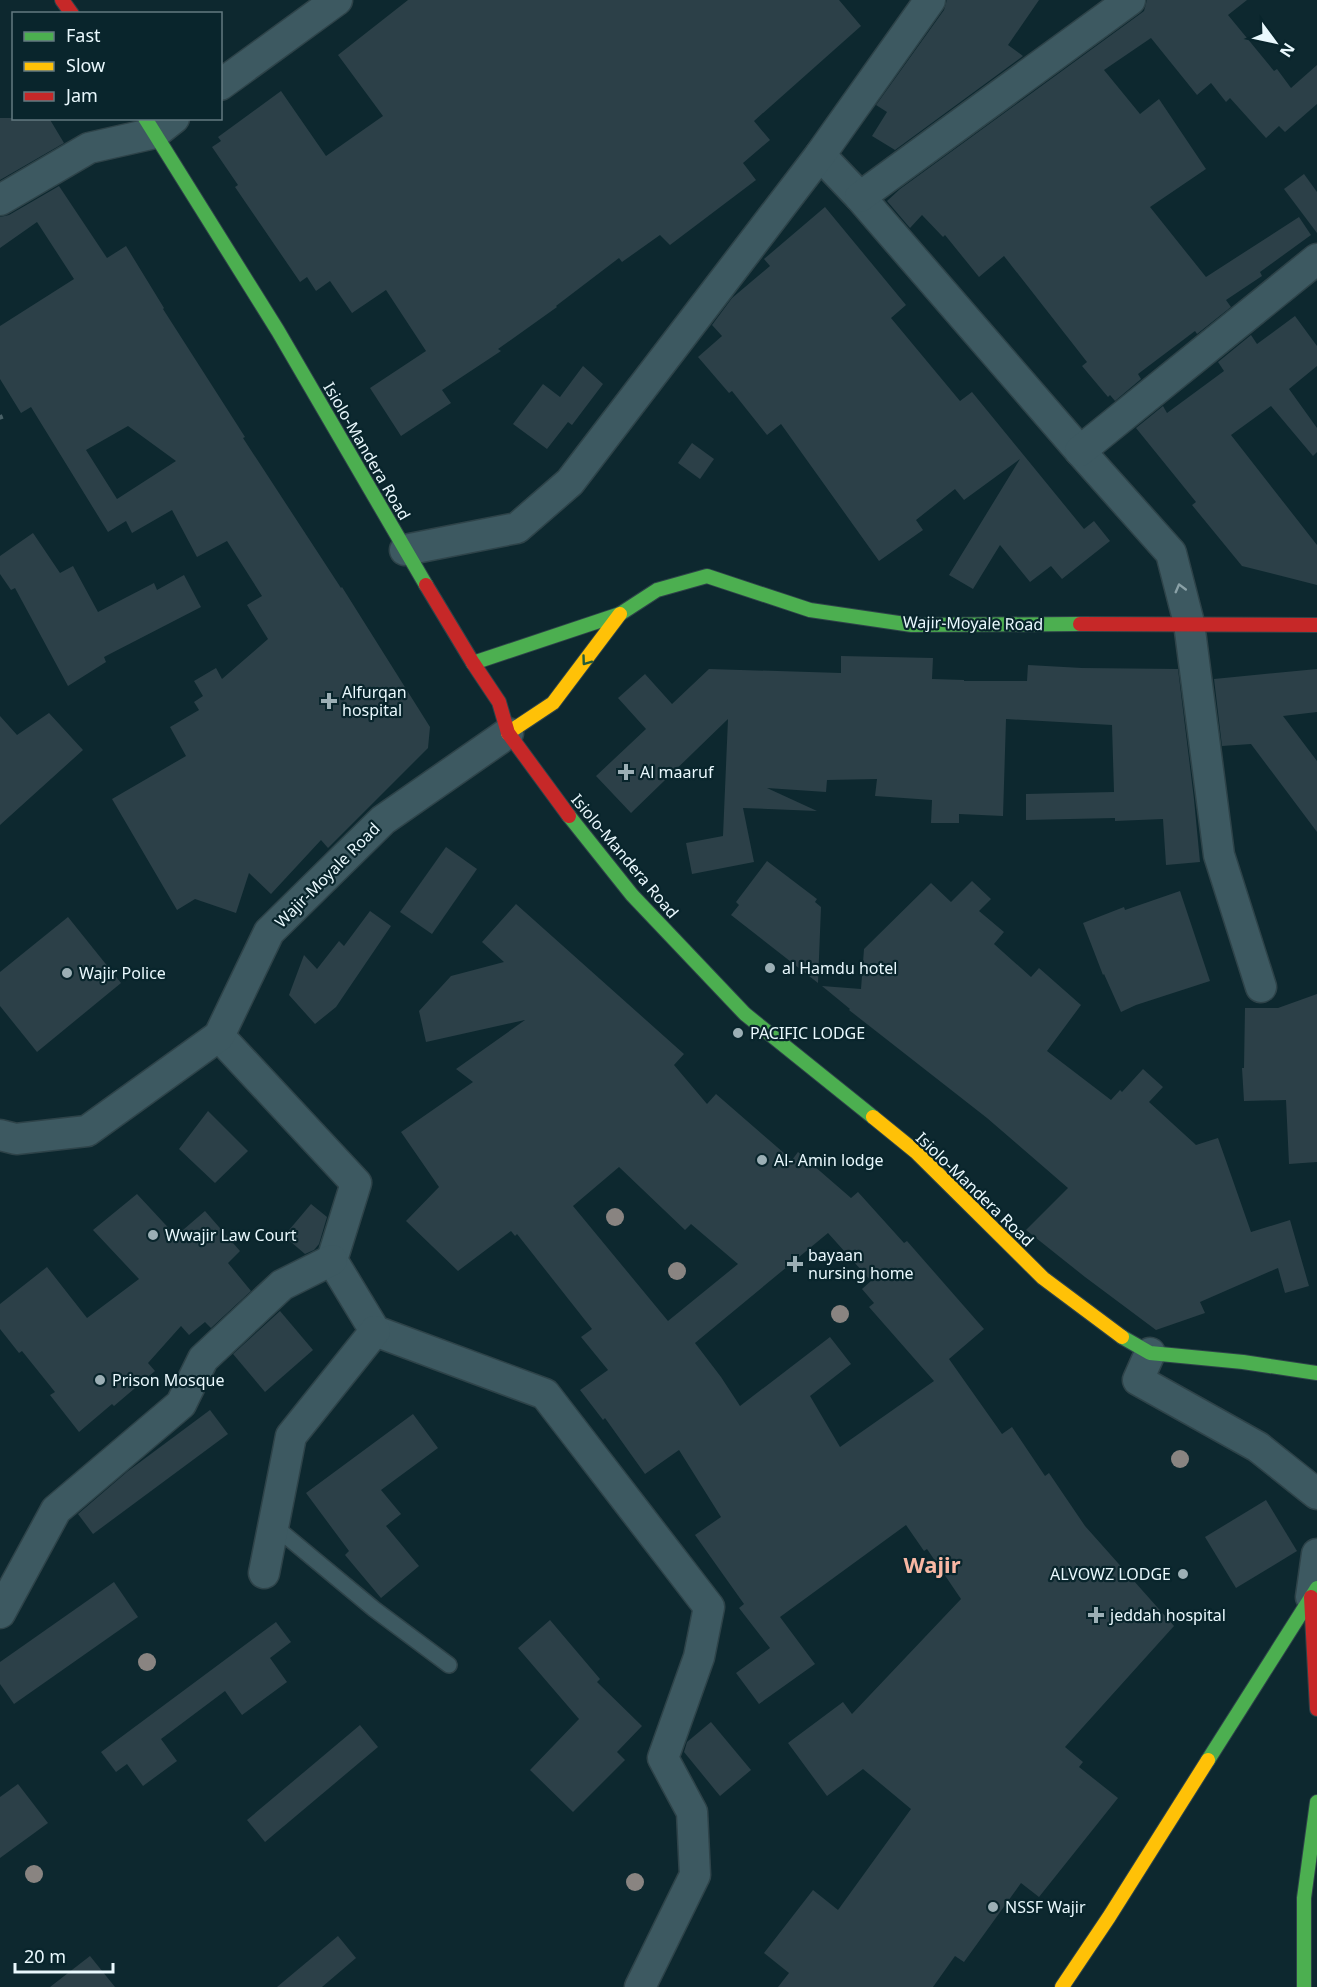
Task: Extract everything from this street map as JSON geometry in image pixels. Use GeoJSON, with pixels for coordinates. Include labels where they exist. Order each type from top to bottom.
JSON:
{"type":"FeatureCollection","features":[{"type":"Feature","properties":{"kind":"main road","name":"Isiolo-Mandera Road"},"geometry":{"type":"LineString","coordinates":[[158,123],[405,550],[472,663],[500,702],[508,733],[571,819],[632,896],[745,1014],[916,1152],[1043,1278],[1114,1333],[1150,1353],[1313,1370]]}},
{"type":"Feature","properties":{"kind":"main road","name":"Wajir-Moyale Road"},"geometry":{"type":"LineString","coordinates":[[472,663],[620,614],[657,590],[707,576],[810,610],[912,625],[1189,623],[1317,626]]}},
{"type":"Feature","properties":{"kind":"main road"},"geometry":{"type":"LineString","coordinates":[[508,733],[553,703],[620,614]]}},
{"type":"Feature","properties":{"kind":"main road"},"geometry":{"type":"LineString","coordinates":[[1314,1593],[1317,1709]]}},
{"type":"Feature","properties":{"kind":"main road"},"geometry":{"type":"LineString","coordinates":[[1062,1987],[1109,1917],[1314,1593]]}},
{"type":"Feature","properties":{"kind":"main road"},"geometry":{"type":"LineString","coordinates":[[1304,1987],[1304,1898],[1317,1802]]}},
{"type":"Feature","properties":{"kind":"street"},"geometry":{"type":"LineString","coordinates":[[222,84],[337,0]]}},
{"type":"Feature","properties":{"kind":"street"},"geometry":{"type":"LineString","coordinates":[[405,550],[517,528],[570,482],[820,155],[930,0]]}},
{"type":"Feature","properties":{"kind":"street"},"geometry":{"type":"LineString","coordinates":[[860,197],[1130,0]]}},
{"type":"Feature","properties":{"kind":"street"},"geometry":{"type":"LineString","coordinates":[[0,200],[89,148],[158,123]]}},
{"type":"Feature","properties":{"kind":"street"},"geometry":{"type":"LineString","coordinates":[[820,155],[860,197],[1171,553],[1189,623],[1219,855],[1261,987]]}},
{"type":"Feature","properties":{"kind":"street"},"geometry":{"type":"LineString","coordinates":[[1080,451],[1317,259]]}},
{"type":"Feature","properties":{"kind":"street","name":"Wajir-Moyale Road"},"geometry":{"type":"LineString","coordinates":[[0,1135],[16,1139],[87,1131],[219,1036],[269,933],[383,820],[508,733]]}},
{"type":"Feature","properties":{"kind":"street"},"geometry":{"type":"LineString","coordinates":[[0,1613],[56,1510],[181,1404],[203,1359],[282,1285],[332,1260],[356,1183],[219,1036]]}},
{"type":"Feature","properties":{"kind":"street"},"geometry":{"type":"LineString","coordinates":[[332,1260],[375,1331],[545,1394],[709,1607],[699,1657],[663,1758],[692,1812],[695,1875],[640,1987]]}},
{"type":"Feature","properties":{"kind":"street"},"geometry":{"type":"LineString","coordinates":[[264,1573],[291,1436],[375,1331]]}},
{"type":"Feature","properties":{"kind":"street"},"geometry":{"type":"LineString","coordinates":[[1150,1353],[1138,1380],[1258,1447],[1317,1494]]}},
{"type":"Feature","properties":{"kind":"street"},"geometry":{"type":"LineString","coordinates":[[1314,1593],[1317,1554]]}},
{"type":"Feature","properties":{"kind":"lane"},"geometry":{"type":"LineString","coordinates":[[273,1525],[374,1609],[449,1665]]}},
{"type":"Feature","properties":{"kind":"building"},"geometry":{"type":"Polygon","coordinates":[[[408,0],[839,0],[861,26],[754,121],[770,140],[743,163],[756,180],[670,245],[660,235],[622,262],[619,258],[557,307],[498,349],[501,351],[442,390],[451,403],[401,436],[370,388],[426,351],[386,290],[352,313],[330,281],[316,291],[307,277],[300,282],[235,187],[238,185],[212,147],[221,141],[218,137],[281,91],[326,156],[383,116],[338,55],[408,0]]]}},
{"type":"Feature","properties":{"kind":"building"},"geometry":{"type":"Polygon","coordinates":[[[947,0],[1039,0],[1008,45],[1023,56],[895,150],[872,136],[887,112],[876,105],[944,10],[947,0]]]}},
{"type":"Feature","properties":{"kind":"building"},"geometry":{"type":"Polygon","coordinates":[[[1147,0],[1247,0],[1228,15],[1274,71],[1277,69],[1291,88],[1317,65],[1317,104],[1285,132],[1279,126],[1266,138],[1230,98],[1226,102],[1211,83],[1197,95],[1151,38],[1104,70],[1140,114],[1159,99],[1206,169],[1150,207],[1206,277],[1299,217],[1311,235],[1260,272],[1262,276],[1226,300],[1231,307],[1197,334],[1195,331],[1138,374],[1141,379],[1115,401],[1110,395],[1108,397],[1082,366],[1087,362],[1004,256],[979,277],[945,235],[943,237],[922,215],[910,228],[887,201],[900,189],[1144,11],[1147,0]]]}},
{"type":"Feature","properties":{"kind":"building"},"geometry":{"type":"Polygon","coordinates":[[[0,118],[50,120],[64,143],[0,180],[0,118]]]}},
{"type":"Feature","properties":{"kind":"building"},"geometry":{"type":"Polygon","coordinates":[[[1304,174],[1317,192],[1317,233],[1284,189],[1304,174]]]}},
{"type":"Feature","properties":{"kind":"building"},"geometry":{"type":"Polygon","coordinates":[[[59,186],[107,258],[126,246],[163,309],[245,437],[243,438],[342,587],[430,727],[428,748],[328,848],[321,840],[271,894],[249,873],[236,913],[195,899],[177,910],[112,799],[186,756],[170,727],[199,710],[194,702],[203,696],[194,681],[216,668],[222,679],[268,639],[247,605],[262,596],[227,541],[197,557],[172,510],[132,533],[126,521],[108,532],[31,407],[21,413],[0,379],[0,326],[74,279],[37,222],[0,248],[0,217],[9,215],[59,186]],[[128,426],[86,450],[117,499],[176,461],[128,426]]]}},
{"type":"Feature","properties":{"kind":"building"},"geometry":{"type":"Polygon","coordinates":[[[825,207],[906,305],[891,318],[960,401],[972,392],[1084,529],[1094,521],[1110,541],[1062,579],[1051,566],[1030,582],[1000,545],[973,589],[949,575],[1020,459],[964,500],[955,489],[916,520],[923,530],[879,561],[781,424],[767,435],[732,391],[729,393],[698,357],[722,336],[712,325],[732,298],[770,266],[764,259],[825,207]]]}},
{"type":"Feature","properties":{"kind":"building"},"geometry":{"type":"Polygon","coordinates":[[[1295,316],[1317,346],[1317,366],[1289,389],[1317,428],[1317,452],[1313,456],[1271,406],[1231,435],[1317,545],[1317,585],[1242,566],[1192,505],[1196,502],[1136,428],[1163,406],[1167,413],[1224,371],[1218,362],[1251,335],[1257,344],[1295,316]]]}},
{"type":"Feature","properties":{"kind":"building"},"geometry":{"type":"Polygon","coordinates":[[[583,366],[603,384],[572,425],[568,422],[547,449],[513,424],[543,384],[560,397],[583,366]]]}},
{"type":"Feature","properties":{"kind":"building"},"geometry":{"type":"Polygon","coordinates":[[[692,443],[714,459],[700,479],[678,463],[692,443]]]}},
{"type":"Feature","properties":{"kind":"building"},"geometry":{"type":"Polygon","coordinates":[[[33,533],[60,573],[73,566],[98,612],[154,583],[157,590],[184,575],[201,607],[104,657],[106,662],[68,686],[15,588],[11,590],[0,574],[0,556],[33,533]]]}},
{"type":"Feature","properties":{"kind":"building"},"geometry":{"type":"Polygon","coordinates":[[[841,656],[933,658],[932,679],[964,681],[1027,681],[1028,665],[1178,669],[1200,862],[1166,865],[1163,819],[1026,820],[1026,794],[1114,792],[1112,725],[1006,719],[1003,816],[959,814],[959,823],[931,823],[932,800],[875,796],[877,779],[827,780],[826,792],[767,788],[817,811],[743,808],[754,862],[692,874],[686,843],[723,836],[728,719],[631,813],[596,776],[646,729],[618,698],[645,674],[672,704],[709,669],[841,673],[841,656]]]}},
{"type":"Feature","properties":{"kind":"building"},"geometry":{"type":"Polygon","coordinates":[[[1317,669],[1317,712],[1283,716],[1317,761],[1317,832],[1251,744],[1222,746],[1214,679],[1317,669]]]}},
{"type":"Feature","properties":{"kind":"building"},"geometry":{"type":"Polygon","coordinates":[[[49,713],[83,750],[0,825],[0,716],[17,735],[49,713]]]}},
{"type":"Feature","properties":{"kind":"building"},"geometry":{"type":"Polygon","coordinates":[[[446,847],[477,869],[432,934],[400,912],[446,847]]]}},
{"type":"Feature","properties":{"kind":"building"},"geometry":{"type":"Polygon","coordinates":[[[767,861],[817,899],[815,902],[821,907],[818,983],[731,915],[739,905],[736,902],[767,861]]]}},
{"type":"Feature","properties":{"kind":"building"},"geometry":{"type":"Polygon","coordinates":[[[972,881],[991,899],[979,911],[1004,932],[994,944],[1031,977],[1039,968],[1081,1005],[1047,1051],[1111,1100],[1120,1090],[1122,1092],[1143,1069],[1163,1087],[1149,1102],[1196,1145],[1218,1138],[1251,1232],[1290,1220],[1309,1286],[1285,1293],[1278,1268],[1200,1302],[1205,1313],[1156,1330],[1026,1230],[1068,1188],[987,1118],[849,1010],[822,986],[861,989],[864,949],[931,883],[951,902],[972,881]]]}},
{"type":"Feature","properties":{"kind":"building"},"geometry":{"type":"Polygon","coordinates":[[[1180,891],[1210,981],[1121,1012],[1103,975],[1083,923],[1124,907],[1125,910],[1180,891]]]}},
{"type":"Feature","properties":{"kind":"building"},"geometry":{"type":"Polygon","coordinates":[[[516,904],[684,1054],[674,1065],[707,1104],[716,1094],[792,1160],[798,1152],[851,1198],[858,1192],[904,1243],[907,1241],[984,1329],[949,1359],[1002,1434],[1012,1427],[1045,1476],[1049,1473],[1085,1526],[1174,1626],[1065,1747],[1083,1762],[1079,1767],[1118,1798],[1039,1897],[1021,1883],[964,1962],[955,1956],[933,1987],[778,1987],[789,1973],[764,1953],[813,1890],[838,1910],[911,1809],[863,1769],[827,1796],[788,1743],[843,1702],[852,1714],[961,1599],[927,1549],[924,1551],[906,1525],[780,1617],[815,1664],[759,1704],[736,1673],[770,1648],[739,1608],[744,1604],[695,1535],[721,1517],[679,1450],[645,1474],[605,1418],[603,1420],[580,1390],[608,1370],[581,1337],[592,1329],[517,1234],[515,1236],[511,1231],[458,1271],[406,1221],[439,1187],[401,1132],[473,1082],[456,1069],[525,1020],[426,1042],[419,1011],[451,976],[504,962],[482,942],[516,904]],[[619,1167],[573,1206],[668,1321],[738,1264],[691,1224],[685,1230],[619,1167]],[[828,1233],[695,1343],[740,1406],[830,1337],[851,1364],[810,1396],[840,1447],[934,1381],[869,1307],[874,1303],[862,1289],[871,1281],[828,1233]]]}},
{"type":"Feature","properties":{"kind":"building"},"geometry":{"type":"Polygon","coordinates":[[[370,911],[391,926],[336,1007],[315,1024],[289,995],[304,955],[317,969],[339,941],[344,946],[370,911]]]}},
{"type":"Feature","properties":{"kind":"building"},"geometry":{"type":"Polygon","coordinates":[[[68,917],[121,983],[37,1052],[0,1006],[0,972],[68,917]]]}},
{"type":"Feature","properties":{"kind":"building"},"geometry":{"type":"Polygon","coordinates":[[[1317,994],[1317,1162],[1289,1164],[1286,1100],[1244,1101],[1242,1068],[1244,1068],[1245,1008],[1278,1008],[1317,994]]]}},
{"type":"Feature","properties":{"kind":"building"},"geometry":{"type":"Polygon","coordinates":[[[208,1111],[248,1151],[215,1183],[179,1149],[208,1111]]]}},
{"type":"Feature","properties":{"kind":"building"},"geometry":{"type":"Polygon","coordinates":[[[137,1194],[176,1236],[205,1211],[240,1251],[228,1263],[251,1291],[211,1328],[205,1322],[189,1335],[181,1326],[148,1363],[155,1371],[79,1432],[50,1395],[55,1392],[22,1351],[19,1353],[0,1329],[0,1304],[47,1267],[87,1318],[139,1279],[93,1230],[137,1194]]]}},
{"type":"Feature","properties":{"kind":"building"},"geometry":{"type":"Polygon","coordinates":[[[311,1204],[327,1217],[319,1244],[314,1250],[305,1254],[284,1236],[311,1204]]]}},
{"type":"Feature","properties":{"kind":"building"},"geometry":{"type":"Polygon","coordinates":[[[280,1311],[313,1350],[265,1392],[233,1354],[280,1311]]]}},
{"type":"Feature","properties":{"kind":"building"},"geometry":{"type":"Polygon","coordinates":[[[210,1410],[228,1434],[93,1534],[78,1514],[128,1471],[210,1410]]]}},
{"type":"Feature","properties":{"kind":"building"},"geometry":{"type":"Polygon","coordinates":[[[413,1414],[438,1448],[381,1490],[401,1514],[386,1526],[419,1566],[381,1598],[345,1555],[349,1551],[306,1493],[413,1414]]]}},
{"type":"Feature","properties":{"kind":"building"},"geometry":{"type":"Polygon","coordinates":[[[1266,1500],[1297,1551],[1236,1588],[1205,1537],[1266,1500]]]}},
{"type":"Feature","properties":{"kind":"building"},"geometry":{"type":"Polygon","coordinates":[[[114,1582],[138,1617],[14,1704],[0,1684],[0,1662],[114,1582]]]}},
{"type":"Feature","properties":{"kind":"building"},"geometry":{"type":"Polygon","coordinates":[[[550,1620],[600,1679],[597,1682],[642,1726],[617,1752],[625,1760],[573,1812],[530,1770],[579,1719],[518,1648],[550,1620]]]}},
{"type":"Feature","properties":{"kind":"building"},"geometry":{"type":"Polygon","coordinates":[[[276,1622],[291,1642],[270,1658],[287,1682],[242,1715],[225,1691],[161,1739],[177,1761],[143,1786],[127,1764],[116,1772],[101,1752],[276,1622]]]}},
{"type":"Feature","properties":{"kind":"building"},"geometry":{"type":"Polygon","coordinates":[[[711,1722],[751,1770],[720,1796],[684,1752],[687,1742],[711,1722]]]}},
{"type":"Feature","properties":{"kind":"building"},"geometry":{"type":"Polygon","coordinates":[[[360,1725],[378,1747],[265,1842],[247,1820],[360,1725]]]}},
{"type":"Feature","properties":{"kind":"building"},"geometry":{"type":"Polygon","coordinates":[[[18,1784],[48,1823],[0,1858],[0,1797],[18,1784]]]}},
{"type":"Feature","properties":{"kind":"building"},"geometry":{"type":"Polygon","coordinates":[[[338,1936],[356,1958],[322,1987],[277,1987],[338,1936]]]}},
{"type":"Feature","properties":{"kind":"building"},"geometry":{"type":"Polygon","coordinates":[[[90,1956],[115,1987],[50,1987],[90,1956]]]}},
{"type":"Feature","properties":{"kind":"traffic: fast"},"geometry":{"type":"LineString","coordinates":[[146,120],[278,331],[426,585]]}},
{"type":"Feature","properties":{"kind":"traffic: fast"},"geometry":{"type":"LineString","coordinates":[[473,663],[620,614],[657,590],[707,576],[810,610],[912,625],[1080,624]]}},
{"type":"Feature","properties":{"kind":"traffic: fast"},"geometry":{"type":"LineString","coordinates":[[569,816],[632,895],[745,1014],[873,1117]]}},
{"type":"Feature","properties":{"kind":"traffic: fast"},"geometry":{"type":"LineString","coordinates":[[1122,1337],[1150,1353],[1243,1362],[1317,1373]]}},
{"type":"Feature","properties":{"kind":"traffic: fast"},"geometry":{"type":"LineString","coordinates":[[1208,1760],[1317,1588]]}},
{"type":"Feature","properties":{"kind":"traffic: fast"},"geometry":{"type":"LineString","coordinates":[[1304,1987],[1304,1898],[1317,1802]]}},
{"type":"Feature","properties":{"kind":"traffic: slow"},"geometry":{"type":"LineString","coordinates":[[508,733],[553,703],[620,614]]}},
{"type":"Feature","properties":{"kind":"traffic: slow"},"geometry":{"type":"LineString","coordinates":[[873,1117],[916,1152],[1043,1278],[1122,1337]]}},
{"type":"Feature","properties":{"kind":"traffic: slow"},"geometry":{"type":"LineString","coordinates":[[1062,1987],[1208,1760]]}},
{"type":"Feature","properties":{"kind":"traffic: jam"},"geometry":{"type":"LineString","coordinates":[[62,0],[71,12]]}},
{"type":"Feature","properties":{"kind":"traffic: jam"},"geometry":{"type":"LineString","coordinates":[[426,585],[499,702],[508,733],[569,816]]}},
{"type":"Feature","properties":{"kind":"traffic: jam"},"geometry":{"type":"LineString","coordinates":[[1080,624],[1317,625]]}},
{"type":"Feature","properties":{"kind":"traffic: jam"},"geometry":{"type":"LineString","coordinates":[[1311,1597],[1317,1709]]}},
{"type":"Feature","properties":{"kind":"place","name":"Alfurqan hospital"},"geometry":{"type":"Point","coordinates":[329,701]}},
{"type":"Feature","properties":{"kind":"place","name":"Al maaruf"},"geometry":{"type":"Point","coordinates":[626,772]}},
{"type":"Feature","properties":{"kind":"place","name":"al Hamdu hotel"},"geometry":{"type":"Point","coordinates":[770,968]}},
{"type":"Feature","properties":{"kind":"place","name":"Wajir Police"},"geometry":{"type":"Point","coordinates":[67,973]}},
{"type":"Feature","properties":{"kind":"place","name":"PACIFIC LODGE"},"geometry":{"type":"Point","coordinates":[738,1033]}},
{"type":"Feature","properties":{"kind":"place","name":"Al- Amin lodge"},"geometry":{"type":"Point","coordinates":[762,1160]}},
{"type":"Feature","properties":{"kind":"place","name":"Wwajir Law Court"},"geometry":{"type":"Point","coordinates":[153,1235]}},
{"type":"Feature","properties":{"kind":"place","name":"bayaan nursing home"},"geometry":{"type":"Point","coordinates":[795,1264]}},
{"type":"Feature","properties":{"kind":"place","name":"Prison Mosque"},"geometry":{"type":"Point","coordinates":[100,1380]}},
{"type":"Feature","properties":{"kind":"place","name":"ALVOWZ LODGE"},"geometry":{"type":"Point","coordinates":[1183,1574]}},
{"type":"Feature","properties":{"kind":"place","name":"jeddah hospital"},"geometry":{"type":"Point","coordinates":[1096,1615]}},
{"type":"Feature","properties":{"kind":"place","name":"NSSF Wajir"},"geometry":{"type":"Point","coordinates":[993,1907]}},
{"type":"Feature","properties":{"kind":"district","name":"Wajir"},"geometry":{"type":"Point","coordinates":[932,1564]}}]}
